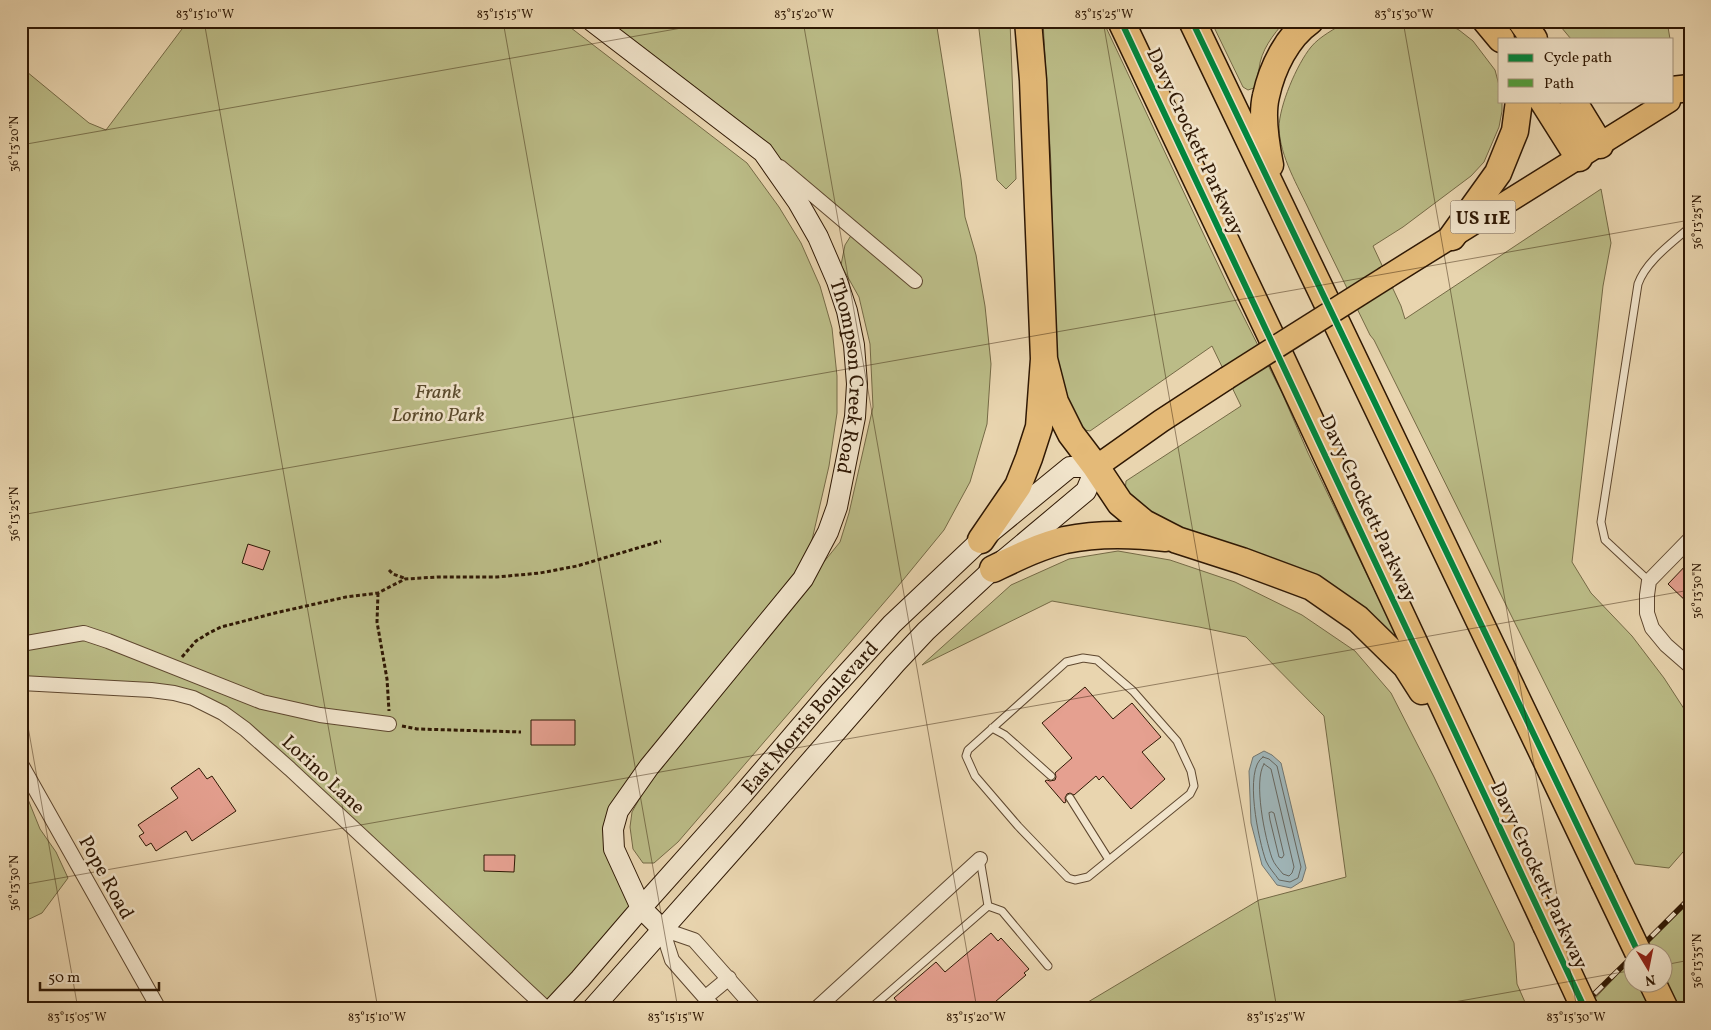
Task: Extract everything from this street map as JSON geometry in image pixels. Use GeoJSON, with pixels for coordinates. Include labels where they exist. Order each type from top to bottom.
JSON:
{"type":"FeatureCollection","features":[{"type":"Feature","properties":{"kind":"highway"},"geometry":{"type":"LineString","coordinates":[[982,540],[1018,486],[1039,426],[1044,358],[1028,21]]}},
{"type":"Feature","properties":{"kind":"highway","name":"Davy Crockett Parkway"},"geometry":{"type":"LineString","coordinates":[[1121,21],[1270,334],[1586,1009]]}},
{"type":"Feature","properties":{"kind":"highway"},"geometry":{"type":"LineString","coordinates":[[1192,21],[1633,942]]}},
{"type":"Feature","properties":{"kind":"highway"},"geometry":{"type":"LineString","coordinates":[[1274,193],[1265,137],[1266,97],[1278,59],[1300,28],[1310,21]]}},
{"type":"Feature","properties":{"kind":"highway"},"geometry":{"type":"LineString","coordinates":[[1486,21],[1500,38]]}},
{"type":"Feature","properties":{"kind":"highway"},"geometry":{"type":"LineString","coordinates":[[1521,21],[1533,38]]}},
{"type":"Feature","properties":{"kind":"highway"},"geometry":{"type":"LineString","coordinates":[[1674,90],[1690,88]]}},
{"type":"Feature","properties":{"kind":"highway"},"geometry":{"type":"LineString","coordinates":[[1452,237],[1498,173],[1515,131],[1518,102]]}},
{"type":"Feature","properties":{"kind":"highway"},"geometry":{"type":"LineString","coordinates":[[1544,102],[1589,151]]}},
{"type":"Feature","properties":{"kind":"highway"},"geometry":{"type":"LineString","coordinates":[[1573,102],[1589,151]]}},
{"type":"Feature","properties":{"kind":"highway"},"geometry":{"type":"LineString","coordinates":[[1044,358],[1055,402],[1071,434],[1120,503],[1144,523],[1176,540]]}},
{"type":"Feature","properties":{"kind":"highway"},"geometry":{"type":"LineString","coordinates":[[993,570],[1030,552],[1064,540],[1098,535],[1138,535],[1176,540],[1242,561],[1312,587],[1358,619],[1406,666],[1476,776]]}},
{"type":"Feature","properties":{"kind":"highway"},"geometry":{"type":"LineString","coordinates":[[1657,992],[1665,1009]]}},
{"type":"Feature","properties":{"kind":"main road","name":"Thompson Creek Road"},"geometry":{"type":"LineString","coordinates":[[592,21],[763,152],[798,202],[818,237],[837,281],[847,311],[854,345],[857,384],[855,417],[837,507],[828,532],[804,579],[649,768],[629,793],[618,811],[612,829],[614,849],[641,908]]}},
{"type":"Feature","properties":{"kind":"main road"},"geometry":{"type":"LineString","coordinates":[[1674,98],[1690,88]]}},
{"type":"Feature","properties":{"kind":"main road","name":"US 11E"},"geometry":{"type":"LineString","coordinates":[[1096,467],[1160,421],[1227,378],[1667,102]]}},
{"type":"Feature","properties":{"kind":"main road","name":"East Morris Boulevard"},"geometry":{"type":"LineString","coordinates":[[552,1009],[892,624],[982,540],[1070,467],[1096,467],[1086,491],[993,570],[926,631],[894,664],[592,1009]]}},
{"type":"Feature","properties":{"kind":"main road"},"geometry":{"type":"LineString","coordinates":[[641,908],[662,929]]}},
{"type":"Feature","properties":{"kind":"street"},"geometry":{"type":"LineString","coordinates":[[763,152],[915,281]]}},
{"type":"Feature","properties":{"kind":"street"},"geometry":{"type":"LineString","coordinates":[[1690,539],[1649,581],[1647,595],[1647,612],[1652,628],[1666,645],[1690,666]]}},
{"type":"Feature","properties":{"kind":"street"},"geometry":{"type":"LineString","coordinates":[[21,644],[84,633],[262,702],[320,715],[389,724]]}},
{"type":"Feature","properties":{"kind":"street","name":"Lorino Lane"},"geometry":{"type":"LineString","coordinates":[[21,683],[174,693],[193,698],[223,713],[245,729],[282,762],[547,1009]]}},
{"type":"Feature","properties":{"kind":"street","name":"Pope Road"},"geometry":{"type":"LineString","coordinates":[[21,764],[159,1009]]}},
{"type":"Feature","properties":{"kind":"street"},"geometry":{"type":"LineString","coordinates":[[816,1009],[980,859]]}},
{"type":"Feature","properties":{"kind":"street"},"geometry":{"type":"LineString","coordinates":[[662,929],[694,940],[755,1009]]}},
{"type":"Feature","properties":{"kind":"street"},"geometry":{"type":"LineString","coordinates":[[662,929],[672,960],[715,1009]]}},
{"type":"Feature","properties":{"kind":"street"},"geometry":{"type":"LineString","coordinates":[[706,997],[728,978]]}},
{"type":"Feature","properties":{"kind":"lane"},"geometry":{"type":"LineString","coordinates":[[1649,581],[1605,540],[1601,522],[1638,284],[1642,275],[1657,257],[1690,227]]}},
{"type":"Feature","properties":{"kind":"lane"},"geometry":{"type":"LineString","coordinates":[[1083,658],[1097,660],[1133,691],[1177,741],[1191,771],[1194,786],[1190,794],[1088,877],[1074,880],[1068,878],[1018,826],[975,776],[966,756],[968,750],[992,728],[1066,662],[1083,658]]}},
{"type":"Feature","properties":{"kind":"lane"},"geometry":{"type":"LineString","coordinates":[[992,728],[1005,735],[1051,776]]}},
{"type":"Feature","properties":{"kind":"lane"},"geometry":{"type":"LineString","coordinates":[[1070,798],[1109,860]]}},
{"type":"Feature","properties":{"kind":"lane"},"geometry":{"type":"LineString","coordinates":[[980,859],[988,906]]}},
{"type":"Feature","properties":{"kind":"lane"},"geometry":{"type":"LineString","coordinates":[[988,906],[1002,911],[1048,966]]}},
{"type":"Feature","properties":{"kind":"lane"},"geometry":{"type":"LineString","coordinates":[[870,1009],[988,906]]}},
{"type":"Feature","properties":{"kind":"lane"},"geometry":{"type":"LineString","coordinates":[[294,1009],[298,1007],[303,1009]]}},
{"type":"Feature","properties":{"kind":"path"},"geometry":{"type":"LineString","coordinates":[[389,570],[393,574],[405,578],[497,577],[540,573],[577,566],[661,541]]}},
{"type":"Feature","properties":{"kind":"path"},"geometry":{"type":"LineString","coordinates":[[174,667],[196,641],[220,627],[346,597],[378,593],[405,578]]}},
{"type":"Feature","properties":{"kind":"path"},"geometry":{"type":"LineString","coordinates":[[378,593],[377,622],[387,679],[389,724],[417,729],[521,732]]}},
{"type":"Feature","properties":{"kind":"green space","name":"Frank Lorino Park"},"geometry":{"type":"Polygon","coordinates":[[[188,21],[562,21],[747,163],[779,207],[801,243],[820,286],[832,328],[837,376],[837,413],[829,466],[803,579],[613,829],[641,908],[552,1009],[290,769],[193,698],[21,683],[21,67],[89,123],[106,130],[188,21]]]}},
{"type":"Feature","properties":{"kind":"green space"},"geometry":{"type":"Polygon","coordinates":[[[585,21],[936,21],[961,179],[965,217],[976,255],[985,306],[991,364],[987,424],[970,482],[944,530],[894,591],[678,842],[654,863],[643,863],[633,849],[630,827],[632,812],[646,787],[710,709],[776,621],[840,542],[849,513],[873,407],[870,344],[859,297],[841,265],[845,245],[857,226],[585,21]]]}},
{"type":"Feature","properties":{"kind":"green space"},"geometry":{"type":"Polygon","coordinates":[[[978,21],[1010,21],[1016,179],[1006,189],[997,180],[978,21]]]}},
{"type":"Feature","properties":{"kind":"green space"},"geometry":{"type":"Polygon","coordinates":[[[1043,21],[1103,21],[1401,645],[1158,520],[1125,492],[1126,481],[1241,406],[1212,346],[1090,431],[1085,430],[1078,420],[1060,381],[1055,348],[1051,165],[1043,21]]]}},
{"type":"Feature","properties":{"kind":"green space"},"geometry":{"type":"Polygon","coordinates":[[[1211,21],[1285,21],[1272,37],[1262,55],[1254,88],[1248,90],[1243,87],[1211,21]]]}},
{"type":"Feature","properties":{"kind":"green space"},"geometry":{"type":"Polygon","coordinates":[[[1347,21],[1442,21],[1459,30],[1473,41],[1495,70],[1498,81],[1498,102],[1502,102],[1502,111],[1499,127],[1484,162],[1471,176],[1403,227],[1373,246],[1401,306],[1405,319],[1601,189],[1611,243],[1603,286],[1572,562],[1591,593],[1632,636],[1664,678],[1690,718],[1690,844],[1669,868],[1635,864],[1295,182],[1280,139],[1279,128],[1282,108],[1300,64],[1311,47],[1323,36],[1347,21]]]}},
{"type":"Feature","properties":{"kind":"green space"},"geometry":{"type":"Polygon","coordinates":[[[1556,21],[1667,21],[1670,38],[1570,38],[1556,21]]]}},
{"type":"Feature","properties":{"kind":"green space"},"geometry":{"type":"Polygon","coordinates":[[[1118,551],[1170,560],[1235,582],[1302,615],[1355,651],[1391,693],[1434,777],[1514,943],[1517,984],[1528,1009],[1091,1009],[1088,1002],[1259,900],[1346,877],[1324,716],[1246,637],[1052,601],[922,665],[1011,585],[1069,559],[1118,551]]]}},
{"type":"Feature","properties":{"kind":"green space"},"geometry":{"type":"Polygon","coordinates":[[[21,782],[40,829],[56,852],[68,878],[42,913],[21,923],[21,782]]]}},
{"type":"Feature","properties":{"kind":"green space"},"geometry":{"type":"Polygon","coordinates":[[[1690,902],[1690,1009],[1585,1009],[1624,968],[1624,992],[1674,992],[1674,942],[1649,942],[1690,902]]]}},
{"type":"Feature","properties":{"kind":"water"},"geometry":{"type":"Polygon","coordinates":[[[1264,751],[1281,763],[1306,868],[1302,881],[1291,888],[1277,885],[1262,865],[1251,823],[1249,771],[1253,757],[1264,751]]]}},
{"type":"Feature","properties":{"kind":"building"},"geometry":{"type":"Polygon","coordinates":[[[248,544],[270,551],[263,570],[242,563],[248,544]]]}},
{"type":"Feature","properties":{"kind":"building"},"geometry":{"type":"Polygon","coordinates":[[[1690,561],[1690,605],[1668,584],[1690,561]]]}},
{"type":"Feature","properties":{"kind":"building"},"geometry":{"type":"Polygon","coordinates":[[[1085,687],[1113,719],[1132,703],[1161,737],[1142,752],[1165,779],[1131,809],[1103,776],[1099,780],[1096,776],[1074,795],[1067,794],[1066,802],[1064,803],[1045,781],[1055,780],[1055,773],[1072,758],[1042,723],[1085,687]]]}},
{"type":"Feature","properties":{"kind":"building"},"geometry":{"type":"Polygon","coordinates":[[[531,720],[575,720],[575,745],[531,745],[531,720]]]}},
{"type":"Feature","properties":{"kind":"building"},"geometry":{"type":"Polygon","coordinates":[[[199,768],[207,779],[212,776],[236,811],[192,841],[186,831],[156,851],[151,843],[146,846],[139,836],[144,833],[138,825],[178,798],[171,788],[199,768]]]}},
{"type":"Feature","properties":{"kind":"building"},"geometry":{"type":"Polygon","coordinates":[[[484,855],[515,855],[514,872],[484,871],[484,855]]]}},
{"type":"Feature","properties":{"kind":"building"},"geometry":{"type":"Polygon","coordinates":[[[991,933],[998,941],[1001,938],[1029,969],[1024,973],[1026,975],[987,1009],[903,1009],[894,998],[936,962],[945,972],[991,933]]]}},
{"type":"Feature","properties":{"kind":"railway"},"geometry":{"type":"LineString","coordinates":[[1646,942],[1690,898]]}},
{"type":"Feature","properties":{"kind":"railway"},"geometry":{"type":"LineString","coordinates":[[1579,1009],[1624,965]]}},
{"type":"Feature","properties":{"kind":"marked path"},"geometry":{"type":"LineString","coordinates":[[1683,1009],[1690,1001]]}},
{"type":"Feature","properties":{"kind":"cycle path"},"geometry":{"type":"LineString","coordinates":[[1121,21],[1585,1009]]}},
{"type":"Feature","properties":{"kind":"cycle path"},"geometry":{"type":"LineString","coordinates":[[1192,21],[1633,942]]}}]}
